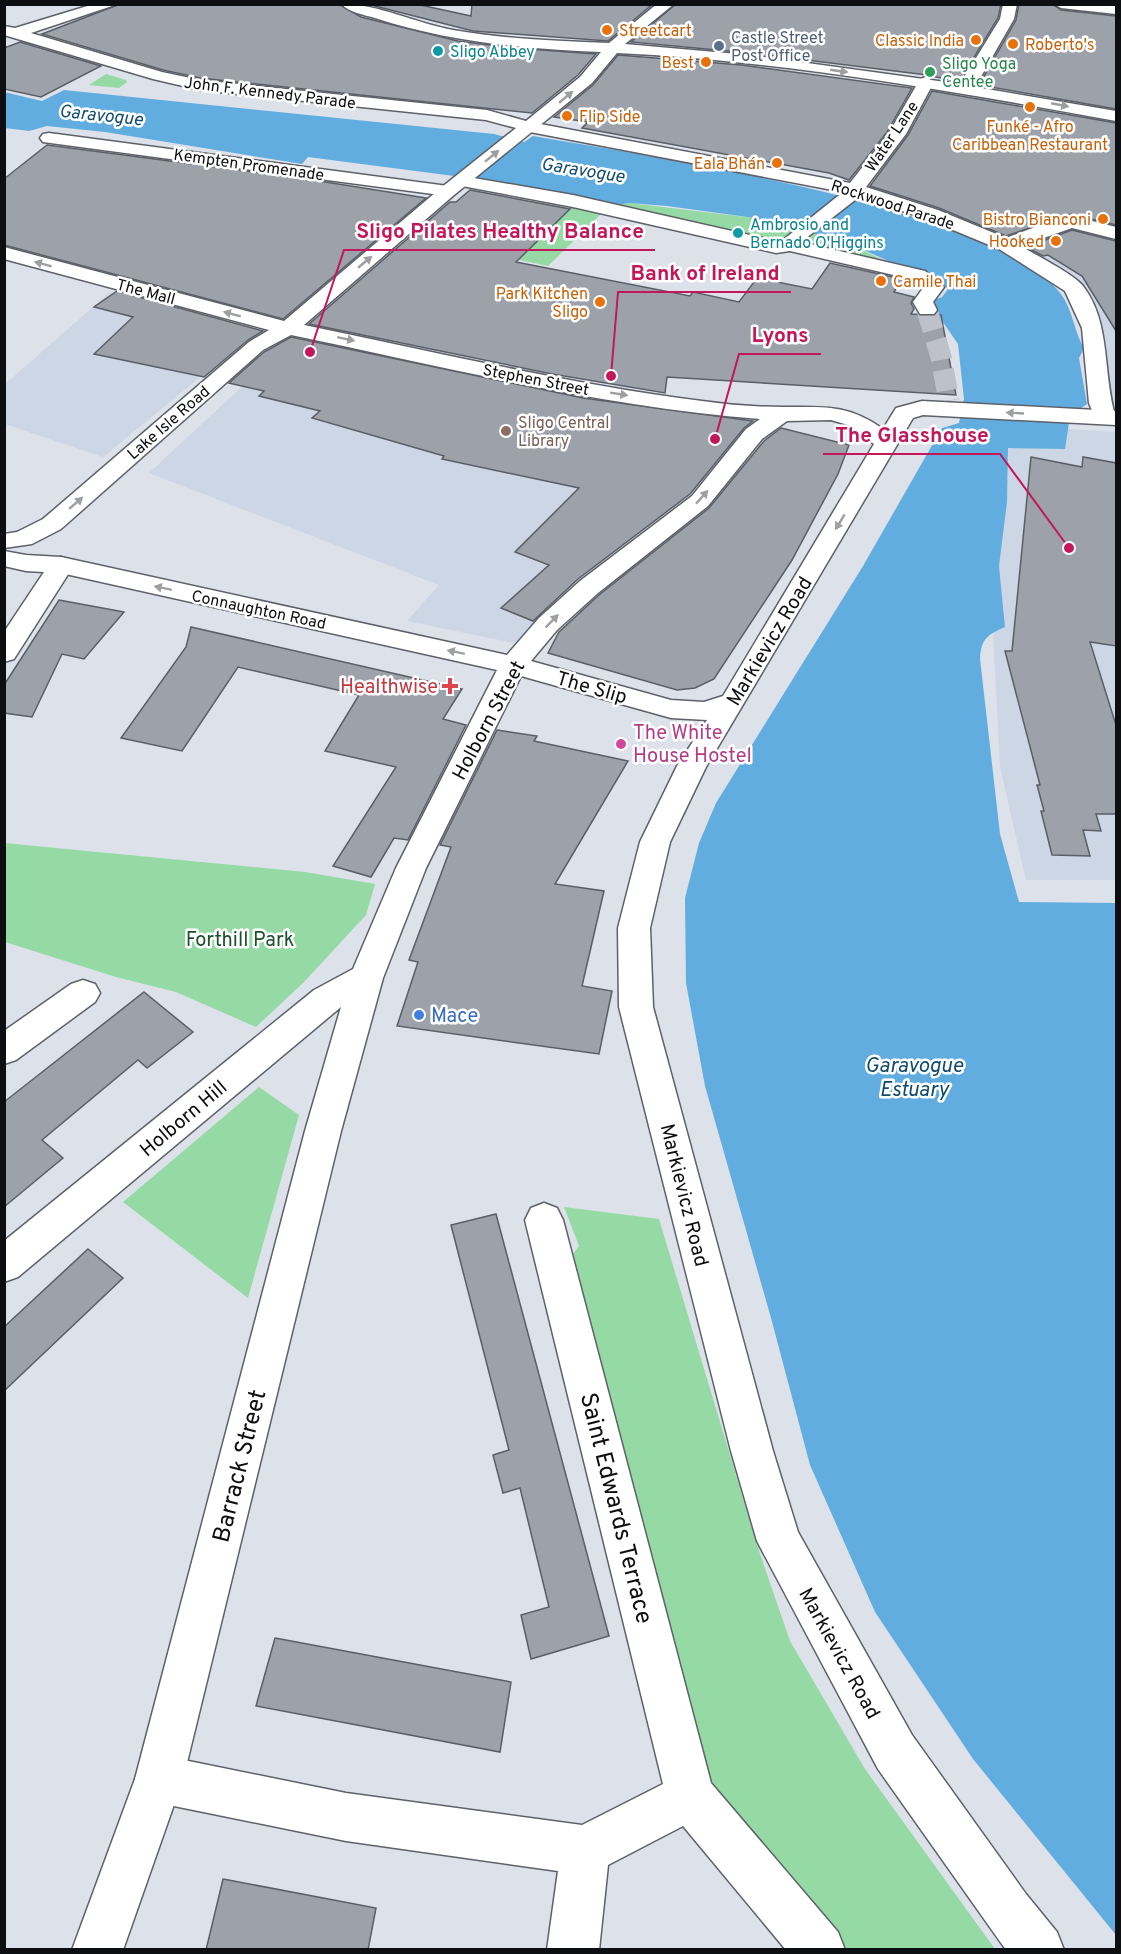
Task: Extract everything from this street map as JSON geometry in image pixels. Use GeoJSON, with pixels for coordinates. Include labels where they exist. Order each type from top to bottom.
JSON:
{"type":"FeatureCollection","features":[{"type":"Feature","properties":{"kind":"street"},"geometry":{"type":"LineString","coordinates":[[10,32],[111,4]]}},
{"type":"Feature","properties":{"kind":"street"},"geometry":{"type":"LineString","coordinates":[[348,4],[454,34],[752,60],[966,88],[1116,116]]}},
{"type":"Feature","properties":{"kind":"street","name":"Lake Isle Road"},"geometry":{"type":"LineString","coordinates":[[4,542],[23,539],[52,524],[256,346],[289,327],[458,184],[586,80],[632,30],[667,4]]}},
{"type":"Feature","properties":{"kind":"street"},"geometry":{"type":"LineString","coordinates":[[966,88],[1007,19],[1010,4]]}},
{"type":"Feature","properties":{"kind":"street"},"geometry":{"type":"LineString","coordinates":[[1061,4],[1116,10]]}},
{"type":"Feature","properties":{"kind":"street","name":"John F. Kennedy Parade"},"geometry":{"type":"LineString","coordinates":[[10,32],[159,76],[200,85],[487,115],[525,130]]}},
{"type":"Feature","properties":{"kind":"street","name":"Water Lane"},"geometry":{"type":"LineString","coordinates":[[791,242],[851,193],[897,134],[926,82]]}},
{"type":"Feature","properties":{"kind":"street","name":"Rockwood Parade"},"geometry":{"type":"LineString","coordinates":[[525,130],[758,168],[931,214],[1006,245],[1074,288],[1092,328],[1100,403],[1105,418]]}},
{"type":"Feature","properties":{"kind":"street","name":"Kempten Promenade"},"geometry":{"type":"LineString","coordinates":[[49,138],[458,184],[573,201],[777,247],[791,242],[918,275],[934,287],[923,302],[927,310]]}},
{"type":"Feature","properties":{"kind":"street"},"geometry":{"type":"LineString","coordinates":[[1006,245],[1072,222],[1116,233]]}},
{"type":"Feature","properties":{"kind":"street","name":"The Mall"},"geometry":{"type":"LineString","coordinates":[[4,253],[289,327]]}},
{"type":"Feature","properties":{"kind":"street","name":"Stephen Street"},"geometry":{"type":"LineString","coordinates":[[289,327],[553,383],[703,408],[782,414],[832,413],[890,434]]}},
{"type":"Feature","properties":{"kind":"street"},"geometry":{"type":"LineString","coordinates":[[890,434],[904,413],[922,408],[952,407],[1105,418]]}},
{"type":"Feature","properties":{"kind":"street","name":"Holborn Street"},"geometry":{"type":"LineString","coordinates":[[366,978],[411,868],[513,665],[548,624],[589,587],[700,501],[754,434],[782,414]]}},
{"type":"Feature","properties":{"kind":"street","name":"Markievicz Road"},"geometry":{"type":"LineString","coordinates":[[890,434],[693,766],[655,843],[634,928],[636,1007],[752,1450],[779,1541],[895,1752],[1008,1912],[1039,1950]]}},
{"type":"Feature","properties":{"kind":"street"},"geometry":{"type":"LineString","coordinates":[[4,653],[61,565],[50,544],[52,524]]}},
{"type":"Feature","properties":{"kind":"street","name":"Connaughton Road"},"geometry":{"type":"LineString","coordinates":[[4,558],[61,565],[513,665]]}},
{"type":"Feature","properties":{"kind":"street","name":"The Slip"},"geometry":{"type":"LineString","coordinates":[[513,665],[671,709],[705,711],[733,702]]}},
{"type":"Feature","properties":{"kind":"street"},"geometry":{"type":"LineString","coordinates":[[671,709],[689,731],[693,766]]}},
{"type":"Feature","properties":{"kind":"street","name":"Holborn Hill"},"geometry":{"type":"LineString","coordinates":[[4,1265],[327,999],[366,978]]}},
{"type":"Feature","properties":{"kind":"street","name":"Barrack Street"},"geometry":{"type":"LineString","coordinates":[[97,1950],[159,1779],[323,1131],[366,978]]}},
{"type":"Feature","properties":{"kind":"street"},"geometry":{"type":"LineString","coordinates":[[4,1050],[83,993]]}},
{"type":"Feature","properties":{"kind":"street","name":"Saint Edwards Terrace"},"geometry":{"type":"LineString","coordinates":[[544,1220],[690,1796],[819,1950]]}},
{"type":"Feature","properties":{"kind":"street"},"geometry":{"type":"LineString","coordinates":[[159,1779],[346,1817],[585,1850],[690,1796]]}},
{"type":"Feature","properties":{"kind":"street"},"geometry":{"type":"LineString","coordinates":[[573,1950],[585,1850]]}},
{"type":"Feature","properties":{"kind":"shaded area"},"geometry":{"type":"Polygon","coordinates":[[[1061,233],[1083,243],[1116,241],[1116,408],[1108,407],[1084,294],[1015,246],[1061,233]]]}},
{"type":"Feature","properties":{"kind":"shaded area"},"geometry":{"type":"Polygon","coordinates":[[[109,293],[149,302],[210,369],[103,457],[5,424],[4,385],[109,293]]]}},
{"type":"Feature","properties":{"kind":"shaded area"},"geometry":{"type":"Polygon","coordinates":[[[290,342],[581,401],[743,430],[732,453],[686,495],[590,572],[514,643],[407,621],[439,585],[149,473],[290,342]]]}},
{"type":"Feature","properties":{"kind":"shaded area"},"geometry":{"type":"Polygon","coordinates":[[[1067,429],[1116,432],[1116,880],[1026,880],[1000,767],[993,632],[1005,627],[999,566],[1007,502],[1008,447],[1064,449],[1067,429]]]}},
{"type":"Feature","properties":{"kind":"green space"},"geometry":{"type":"Polygon","coordinates":[[[106,74],[127,82],[119,88],[89,85],[106,74]]]}},
{"type":"Feature","properties":{"kind":"green space"},"geometry":{"type":"Polygon","coordinates":[[[629,203],[755,218],[798,228],[778,243],[611,206],[629,203]]]}},
{"type":"Feature","properties":{"kind":"green space"},"geometry":{"type":"Polygon","coordinates":[[[571,207],[601,214],[548,266],[482,252],[552,226],[571,207]]]}},
{"type":"Feature","properties":{"kind":"green space"},"geometry":{"type":"Polygon","coordinates":[[[809,231],[848,243],[895,266],[806,242],[803,238],[809,231]]]}},
{"type":"Feature","properties":{"kind":"green space","name":"Forthill Park"},"geometry":{"type":"Polygon","coordinates":[[[4,843],[305,872],[375,884],[366,915],[304,982],[256,1027],[176,992],[116,977],[5,942],[4,843]]]}},
{"type":"Feature","properties":{"kind":"green space"},"geometry":{"type":"Polygon","coordinates":[[[259,1087],[299,1115],[248,1298],[123,1202],[259,1087]]]}},
{"type":"Feature","properties":{"kind":"green space"},"geometry":{"type":"Polygon","coordinates":[[[564,1207],[659,1219],[757,1545],[790,1641],[865,1769],[995,1949],[841,1949],[711,1785],[564,1266],[579,1246],[564,1207]]]}},
{"type":"Feature","properties":{"kind":"water","name":"Garavogue Estuary"},"geometry":{"type":"Polygon","coordinates":[[[64,90],[494,134],[524,142],[533,136],[773,180],[867,203],[973,237],[1032,267],[1048,280],[1065,300],[1084,348],[1079,358],[1087,404],[1070,416],[1065,449],[1008,448],[1007,502],[999,566],[1005,627],[986,638],[980,659],[1000,834],[1019,902],[1116,903],[1116,1935],[973,1759],[875,1612],[810,1465],[705,1086],[686,983],[685,898],[699,843],[716,803],[863,566],[942,428],[959,423],[964,399],[958,344],[929,302],[942,297],[948,289],[937,279],[919,270],[895,264],[848,243],[755,218],[667,206],[629,203],[611,206],[477,179],[308,157],[302,164],[105,132],[47,126],[29,131],[5,128],[4,92],[42,101],[64,90]]]}},
{"type":"Feature","properties":{"kind":"building"},"geometry":{"type":"Polygon","coordinates":[[[120,4],[339,4],[361,17],[458,41],[596,54],[578,75],[532,113],[200,78],[163,70],[42,34],[120,4]]]}},
{"type":"Feature","properties":{"kind":"building"},"geometry":{"type":"Polygon","coordinates":[[[367,4],[416,4],[471,16],[472,4],[653,4],[608,41],[473,31],[367,4]]]}},
{"type":"Feature","properties":{"kind":"building"},"geometry":{"type":"Polygon","coordinates":[[[676,4],[1001,4],[998,18],[959,82],[927,75],[749,53],[631,42],[676,4]]]}},
{"type":"Feature","properties":{"kind":"building"},"geometry":{"type":"Polygon","coordinates":[[[1019,4],[1052,4],[1061,10],[1116,16],[1116,109],[979,85],[1016,20],[1019,4]]]}},
{"type":"Feature","properties":{"kind":"building"},"geometry":{"type":"Polygon","coordinates":[[[20,42],[101,66],[41,97],[4,89],[4,48],[20,42]]]}},
{"type":"Feature","properties":{"kind":"building"},"geometry":{"type":"Polygon","coordinates":[[[618,55],[742,65],[912,88],[887,132],[849,180],[829,173],[582,128],[588,122],[554,117],[593,85],[618,55]]]}},
{"type":"Feature","properties":{"kind":"building"},"geometry":{"type":"Polygon","coordinates":[[[932,91],[1116,123],[1116,225],[1071,214],[1006,236],[939,208],[870,186],[908,135],[932,91]]]}},
{"type":"Feature","properties":{"kind":"building"},"geometry":{"type":"Polygon","coordinates":[[[47,145],[307,179],[426,198],[283,319],[4,245],[4,179],[47,145]]]}},
{"type":"Feature","properties":{"kind":"building"},"geometry":{"type":"Polygon","coordinates":[[[470,190],[570,209],[516,262],[690,296],[693,292],[739,302],[757,278],[812,289],[830,263],[902,279],[894,292],[914,297],[911,303],[914,309],[911,314],[941,315],[956,395],[667,377],[665,393],[552,374],[309,324],[450,202],[456,202],[470,190]]]}},
{"type":"Feature","properties":{"kind":"building"},"geometry":{"type":"Polygon","coordinates":[[[1072,230],[1116,241],[1116,331],[1082,276],[1048,255],[1043,256],[1026,247],[1072,230]]]}},
{"type":"Feature","properties":{"kind":"building"},"geometry":{"type":"Polygon","coordinates":[[[117,291],[263,331],[248,340],[204,377],[94,354],[133,317],[94,307],[117,291]]]}},
{"type":"Feature","properties":{"kind":"building"},"geometry":{"type":"Polygon","coordinates":[[[291,337],[583,398],[753,421],[744,428],[690,494],[578,579],[533,621],[501,608],[549,565],[515,552],[579,488],[442,459],[444,456],[312,418],[320,411],[259,396],[264,391],[229,383],[264,352],[291,337]]]}},
{"type":"Feature","properties":{"kind":"building"},"geometry":{"type":"Polygon","coordinates":[[[781,428],[849,445],[838,474],[792,560],[714,679],[695,688],[677,690],[548,653],[559,632],[599,595],[709,508],[764,441],[781,428]]]}},
{"type":"Feature","properties":{"kind":"building"},"geometry":{"type":"Polygon","coordinates":[[[1031,457],[1082,467],[1083,457],[1116,463],[1116,646],[1090,642],[1116,725],[1116,814],[1096,814],[1101,831],[1083,830],[1090,856],[1052,855],[1041,811],[1044,811],[1037,785],[1040,785],[1005,651],[1012,651],[1031,457]]]}},
{"type":"Feature","properties":{"kind":"building"},"geometry":{"type":"Polygon","coordinates":[[[59,600],[124,612],[84,659],[62,654],[32,717],[4,713],[4,685],[59,600]]]}},
{"type":"Feature","properties":{"kind":"building"},"geometry":{"type":"Polygon","coordinates":[[[191,627],[462,689],[443,719],[466,725],[408,840],[394,838],[371,877],[333,866],[396,767],[325,751],[359,695],[238,667],[182,751],[121,738],[186,647],[191,627]]]}},
{"type":"Feature","properties":{"kind":"building"},"geometry":{"type":"Polygon","coordinates":[[[497,730],[537,736],[534,741],[628,761],[555,884],[604,891],[582,986],[612,991],[599,1054],[397,1026],[418,962],[409,960],[451,847],[440,845],[497,730]]]}},
{"type":"Feature","properties":{"kind":"building"},"geometry":{"type":"Polygon","coordinates":[[[144,992],[193,1032],[147,1068],[138,1060],[42,1140],[63,1158],[4,1207],[4,1102],[144,992]]]}},
{"type":"Feature","properties":{"kind":"building"},"geometry":{"type":"Polygon","coordinates":[[[496,1214],[609,1636],[531,1659],[521,1615],[549,1607],[520,1488],[503,1493],[493,1455],[509,1450],[451,1225],[496,1214]]]}},
{"type":"Feature","properties":{"kind":"building"},"geometry":{"type":"Polygon","coordinates":[[[88,1249],[123,1278],[4,1391],[4,1327],[88,1249]]]}},
{"type":"Feature","properties":{"kind":"building"},"geometry":{"type":"Polygon","coordinates":[[[275,1638],[511,1682],[500,1752],[256,1706],[275,1638]]]}},
{"type":"Feature","properties":{"kind":"building"},"geometry":{"type":"Polygon","coordinates":[[[223,1879],[376,1908],[368,1950],[206,1950],[223,1879]]]}},
{"type":"Feature","properties":{"kind":"tunnel"},"geometry":{"type":"LineString","coordinates":[[927,310],[941,357],[949,401]]}},
{"type":"Feature","properties":{"kind":"place","name":"Streetcart"},"geometry":{"type":"Point","coordinates":[607,30]}},
{"type":"Feature","properties":{"kind":"place","name":"Classic India"},"geometry":{"type":"Point","coordinates":[976,40]}},
{"type":"Feature","properties":{"kind":"place","name":"Roberto's"},"geometry":{"type":"Point","coordinates":[1013,44]}},
{"type":"Feature","properties":{"kind":"place","name":"Castle Street Post Office"},"geometry":{"type":"Point","coordinates":[719,46]}},
{"type":"Feature","properties":{"kind":"place","name":"Sligo Abbey"},"geometry":{"type":"Point","coordinates":[438,51]}},
{"type":"Feature","properties":{"kind":"place","name":"Best"},"geometry":{"type":"Point","coordinates":[706,62]}},
{"type":"Feature","properties":{"kind":"place","name":"Sligo Yoga Centee"},"geometry":{"type":"Point","coordinates":[930,72]}},
{"type":"Feature","properties":{"kind":"place","name":"Funké - Afro Caribbean Restaurant"},"geometry":{"type":"Point","coordinates":[1030,107]}},
{"type":"Feature","properties":{"kind":"place","name":"Flip Side"},"geometry":{"type":"Point","coordinates":[567,116]}},
{"type":"Feature","properties":{"kind":"place","name":"Eala Bhán"},"geometry":{"type":"Point","coordinates":[777,163]}},
{"type":"Feature","properties":{"kind":"place","name":"Bistro Bianconi"},"geometry":{"type":"Point","coordinates":[1103,219]}},
{"type":"Feature","properties":{"kind":"place","name":"Ambrosio and Bernado O'Higgins"},"geometry":{"type":"Point","coordinates":[738,233]}},
{"type":"Feature","properties":{"kind":"place","name":"Hooked"},"geometry":{"type":"Point","coordinates":[1056,241]}},
{"type":"Feature","properties":{"kind":"place","name":"Camile Thai"},"geometry":{"type":"Point","coordinates":[881,281]}},
{"type":"Feature","properties":{"kind":"place","name":"Park Kitchen Sligo"},"geometry":{"type":"Point","coordinates":[600,302]}},
{"type":"Feature","properties":{"kind":"place","name":"Sligo Pilates Healthy Balance"},"geometry":{"type":"Point","coordinates":[310,352]}},
{"type":"Feature","properties":{"kind":"place","name":"Bank of Ireland"},"geometry":{"type":"Point","coordinates":[611,376]}},
{"type":"Feature","properties":{"kind":"place","name":"Sligo Central Library"},"geometry":{"type":"Point","coordinates":[506,431]}},
{"type":"Feature","properties":{"kind":"place","name":"Lyons"},"geometry":{"type":"Point","coordinates":[715,439]}},
{"type":"Feature","properties":{"kind":"place","name":"The Glasshouse"},"geometry":{"type":"Point","coordinates":[1069,548]}},
{"type":"Feature","properties":{"kind":"place","name":"Healthwise"},"geometry":{"type":"Point","coordinates":[450,686]}},
{"type":"Feature","properties":{"kind":"place","name":"The White House Hostel"},"geometry":{"type":"Point","coordinates":[621,744]}},
{"type":"Feature","properties":{"kind":"place","name":"Mace"},"geometry":{"type":"Point","coordinates":[419,1015]}},
{"type":"Feature","properties":{"kind":"water label","name":"Garavogue"},"geometry":{"type":"Point","coordinates":[101,115]}},
{"type":"Feature","properties":{"kind":"water label","name":"Garavogue"},"geometry":{"type":"Point","coordinates":[583,170]}}]}
